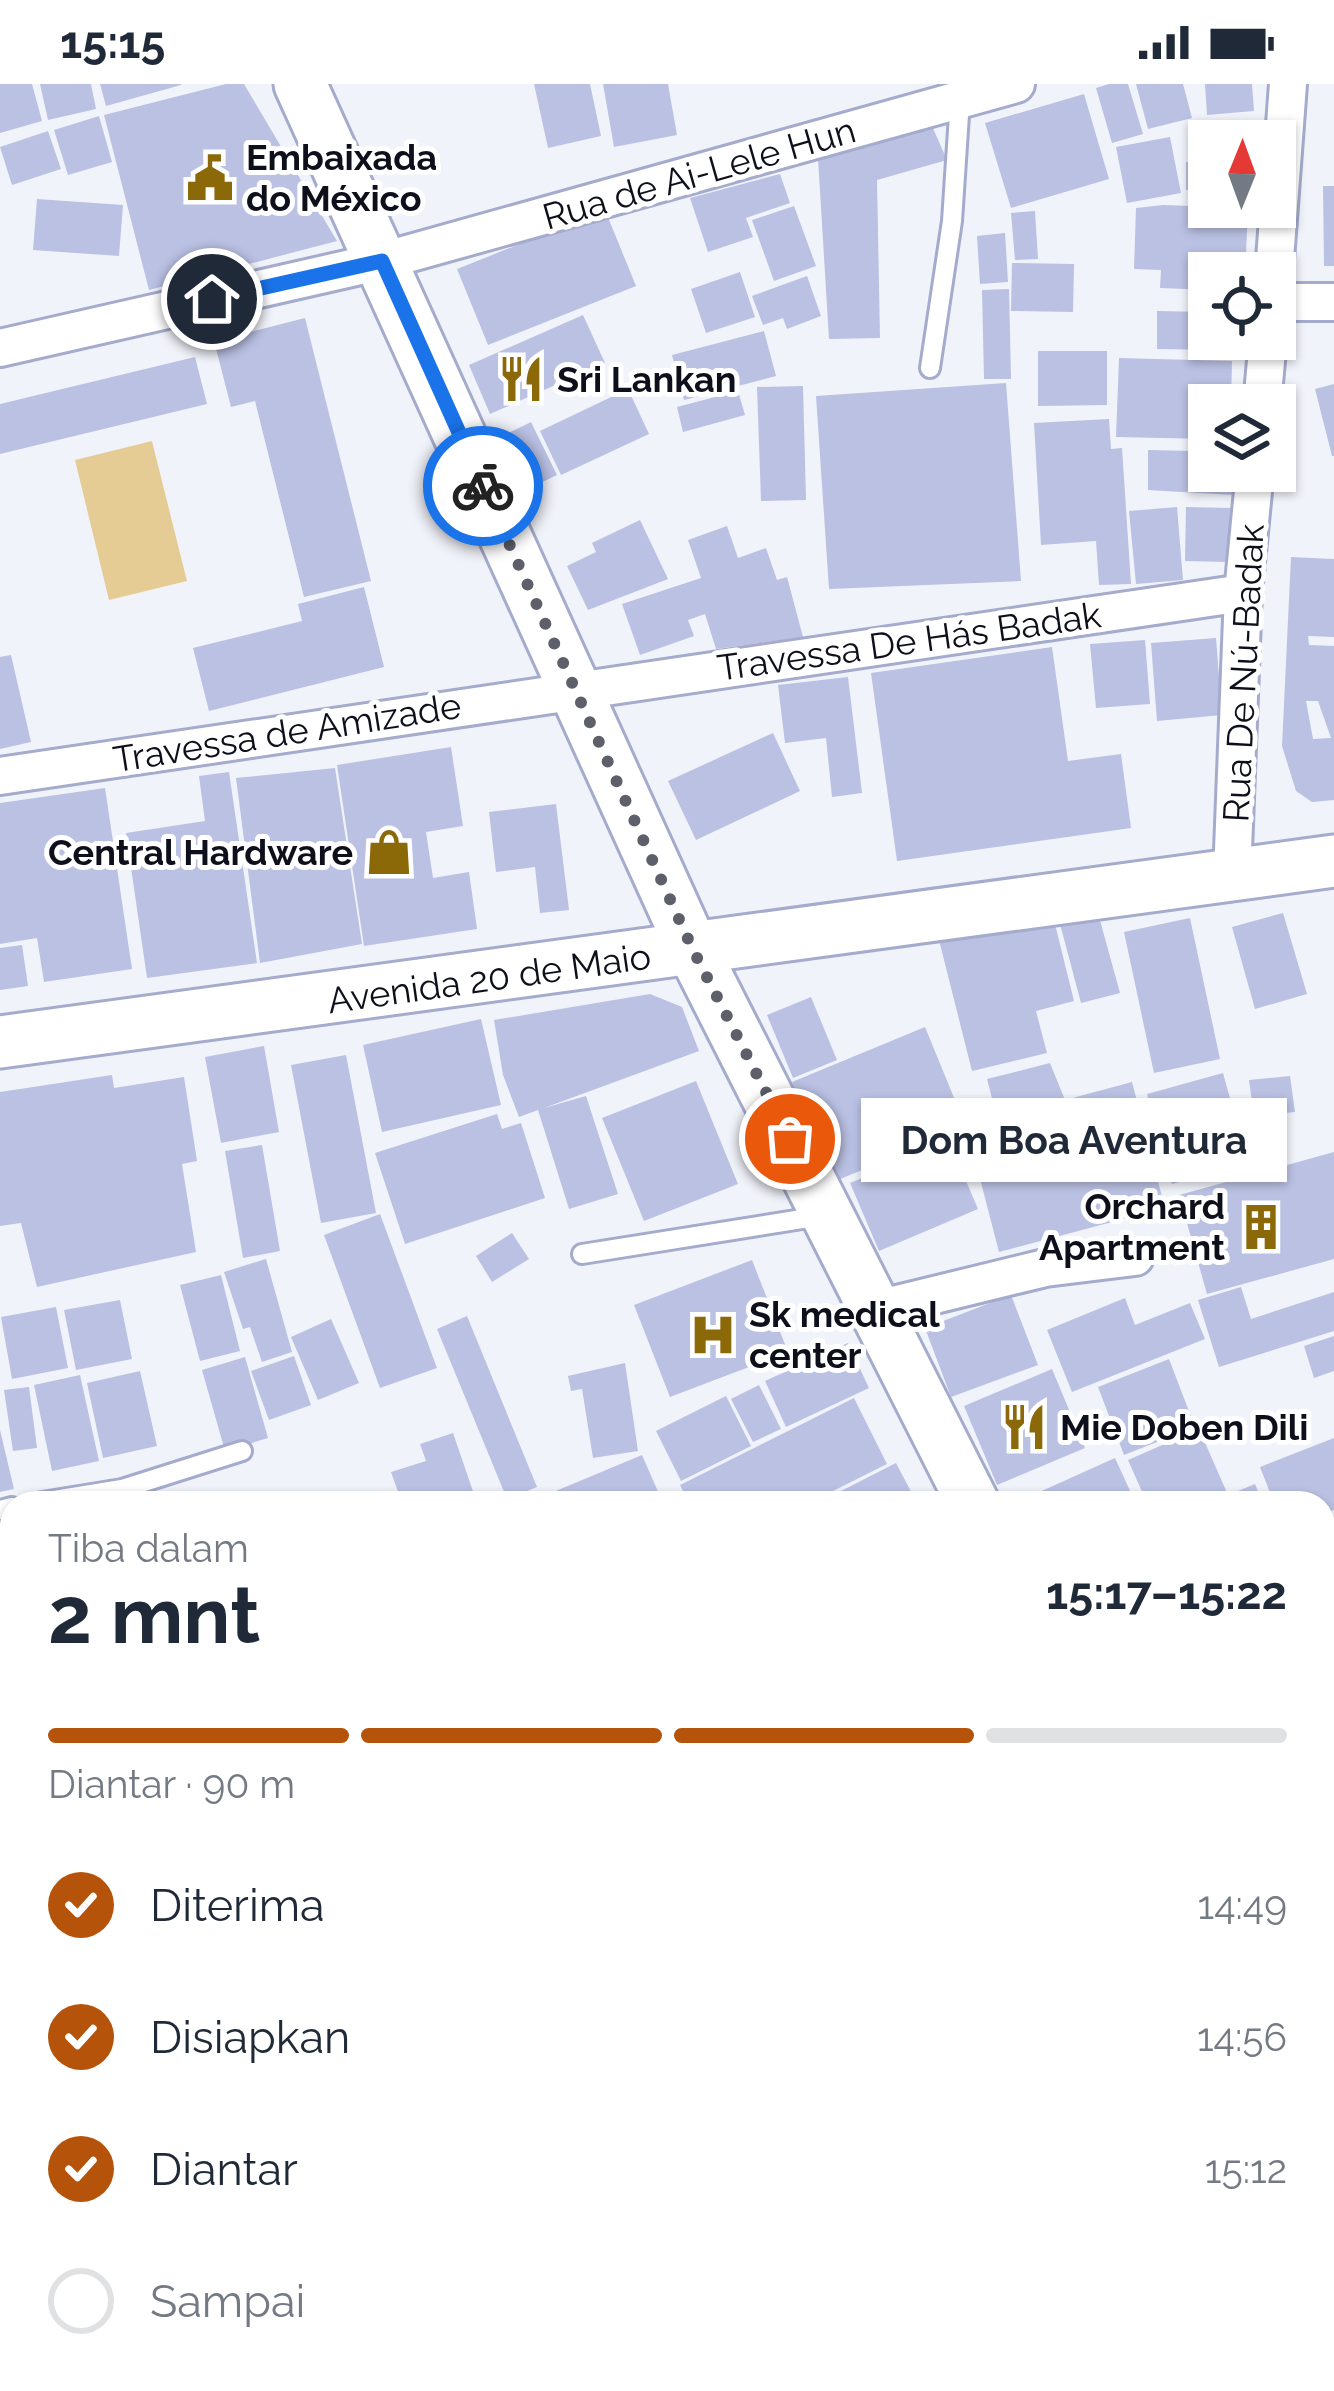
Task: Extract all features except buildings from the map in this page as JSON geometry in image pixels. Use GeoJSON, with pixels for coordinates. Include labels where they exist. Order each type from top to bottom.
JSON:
{"type":"FeatureCollection","features":[{"type":"Feature","properties":{"kind":"main road"},"geometry":{"type":"LineString","coordinates":[[300,84],[693,950],[967,1491]]}},
{"type":"Feature","properties":{"kind":"main road","name":"Avenida 20 de Maio"},"geometry":{"type":"LineString","coordinates":[[0,1042],[1334,861]]}},
{"type":"Feature","properties":{"kind":"street","name":"Rua de Ai-Lele Hun"},"geometry":{"type":"LineString","coordinates":[[0,348],[382,261],[1016,84]]}},
{"type":"Feature","properties":{"kind":"street"},"geometry":{"type":"LineString","coordinates":[[1276,252],[1288,84]]}},
{"type":"Feature","properties":{"kind":"street"},"geometry":{"type":"LineString","coordinates":[[1296,302],[1334,302]]}},
{"type":"Feature","properties":{"kind":"street","name":"Rua De Nú-Badak"},"geometry":{"type":"LineString","coordinates":[[1232,876],[1243,593],[1253,492]]}},
{"type":"Feature","properties":{"kind":"street","name":"Travessa De Hás Badak"},"geometry":{"type":"LineString","coordinates":[[575,689],[1243,593]]}},
{"type":"Feature","properties":{"kind":"street","name":"Travessa de Amizade"},"geometry":{"type":"LineString","coordinates":[[0,776],[575,689]]}},
{"type":"Feature","properties":{"kind":"street"},"geometry":{"type":"LineString","coordinates":[[877,1309],[1045,1268],[1135,1257]]}},
{"type":"Feature","properties":{"kind":"lane"},"geometry":{"type":"LineString","coordinates":[[930,368],[952,221],[960,100]]}},
{"type":"Feature","properties":{"kind":"lane"},"geometry":{"type":"LineString","coordinates":[[583,1255],[828,1215]]}},
{"type":"Feature","properties":{"kind":"lane"},"geometry":{"type":"LineString","coordinates":[[110,1491],[242,1451]]}},
{"type":"Feature","properties":{"kind":"shaded area"},"geometry":{"type":"Polygon","coordinates":[[[152,441],[187,581],[109,600],[75,460],[152,441]]]}},
{"type":"Feature","properties":{"kind":"way so far"},"geometry":{"type":"LineString","coordinates":[[483,486],[693,950],[790,1139]]}},
{"type":"Feature","properties":{"kind":"place","name":"Embaixada do México"},"geometry":{"type":"Point","coordinates":[210,178]}},
{"type":"Feature","properties":{"kind":"place","name":"Sri Lankan"},"geometry":{"type":"Point","coordinates":[521,379]}},
{"type":"Feature","properties":{"kind":"place","name":"Central Hardware"},"geometry":{"type":"Point","coordinates":[389,852]}},
{"type":"Feature","properties":{"kind":"place","name":"Dom Boa Aventura"},"geometry":{"type":"Point","coordinates":[790,1139]}},
{"type":"Feature","properties":{"kind":"place","name":"Orchard Apartment"},"geometry":{"type":"Point","coordinates":[1261,1227]}},
{"type":"Feature","properties":{"kind":"place","name":"Sk medical center"},"geometry":{"type":"Point","coordinates":[713,1335]}},
{"type":"Feature","properties":{"kind":"place","name":"Mie Doben Dili"},"geometry":{"type":"Point","coordinates":[1024,1427]}},
{"type":"Feature","properties":{"kind":"route"},"geometry":{"type":"LineString","coordinates":[[212,299],[382,261],[483,486]]}}]}
